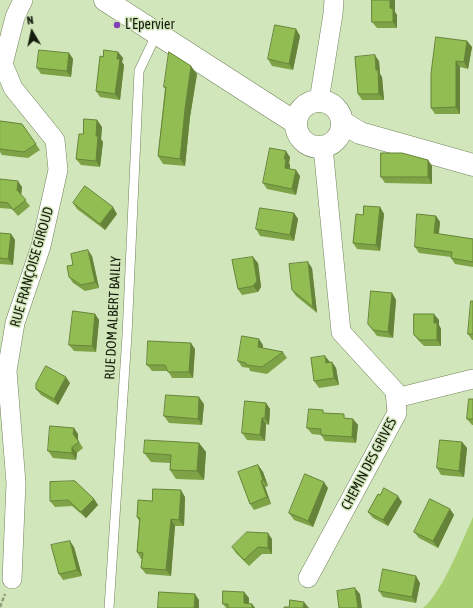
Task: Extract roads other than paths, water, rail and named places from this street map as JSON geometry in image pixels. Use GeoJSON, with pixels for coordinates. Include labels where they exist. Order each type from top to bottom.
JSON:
{"type":"FeatureCollection","features":[{"type":"Feature","properties":{"kind":"street","name":"RUE FRANÇOISE GIROUD"},"geometry":{"type":"LineString","coordinates":[[12,579],[16,484],[7,372],[15,323],[41,246],[58,170],[55,140],[13,88],[3,64],[15,17],[23,0]]}},
{"type":"Feature","properties":{"kind":"street"},"geometry":{"type":"LineString","coordinates":[[105,0],[275,109],[298,117]]}},
{"type":"Feature","properties":{"kind":"street"},"geometry":{"type":"LineString","coordinates":[[320,101],[334,0]]}},
{"type":"Feature","properties":{"kind":"street"},"geometry":{"type":"LineString","coordinates":[[348,129],[334,142],[323,147],[309,145],[299,136],[298,117],[305,106],[312,102],[320,101],[332,105],[341,116],[348,129],[473,165]]}},
{"type":"Feature","properties":{"kind":"street","name":"CHEMIN DES GRIVES"},"geometry":{"type":"LineString","coordinates":[[308,578],[397,413],[395,391],[341,332],[323,147]]}},
{"type":"Feature","properties":{"kind":"street"},"geometry":{"type":"LineString","coordinates":[[396,398],[473,379]]}},
{"type":"Feature","properties":{"kind":"lane","name":"RUE DOM ALBERT BAILLY"},"geometry":{"type":"LineString","coordinates":[[109,608],[126,335],[139,71],[157,33]]}},
{"type":"Feature","properties":{"kind":"place","name":"L'Epervier"},"geometry":{"type":"Point","coordinates":[117,25]}}]}
